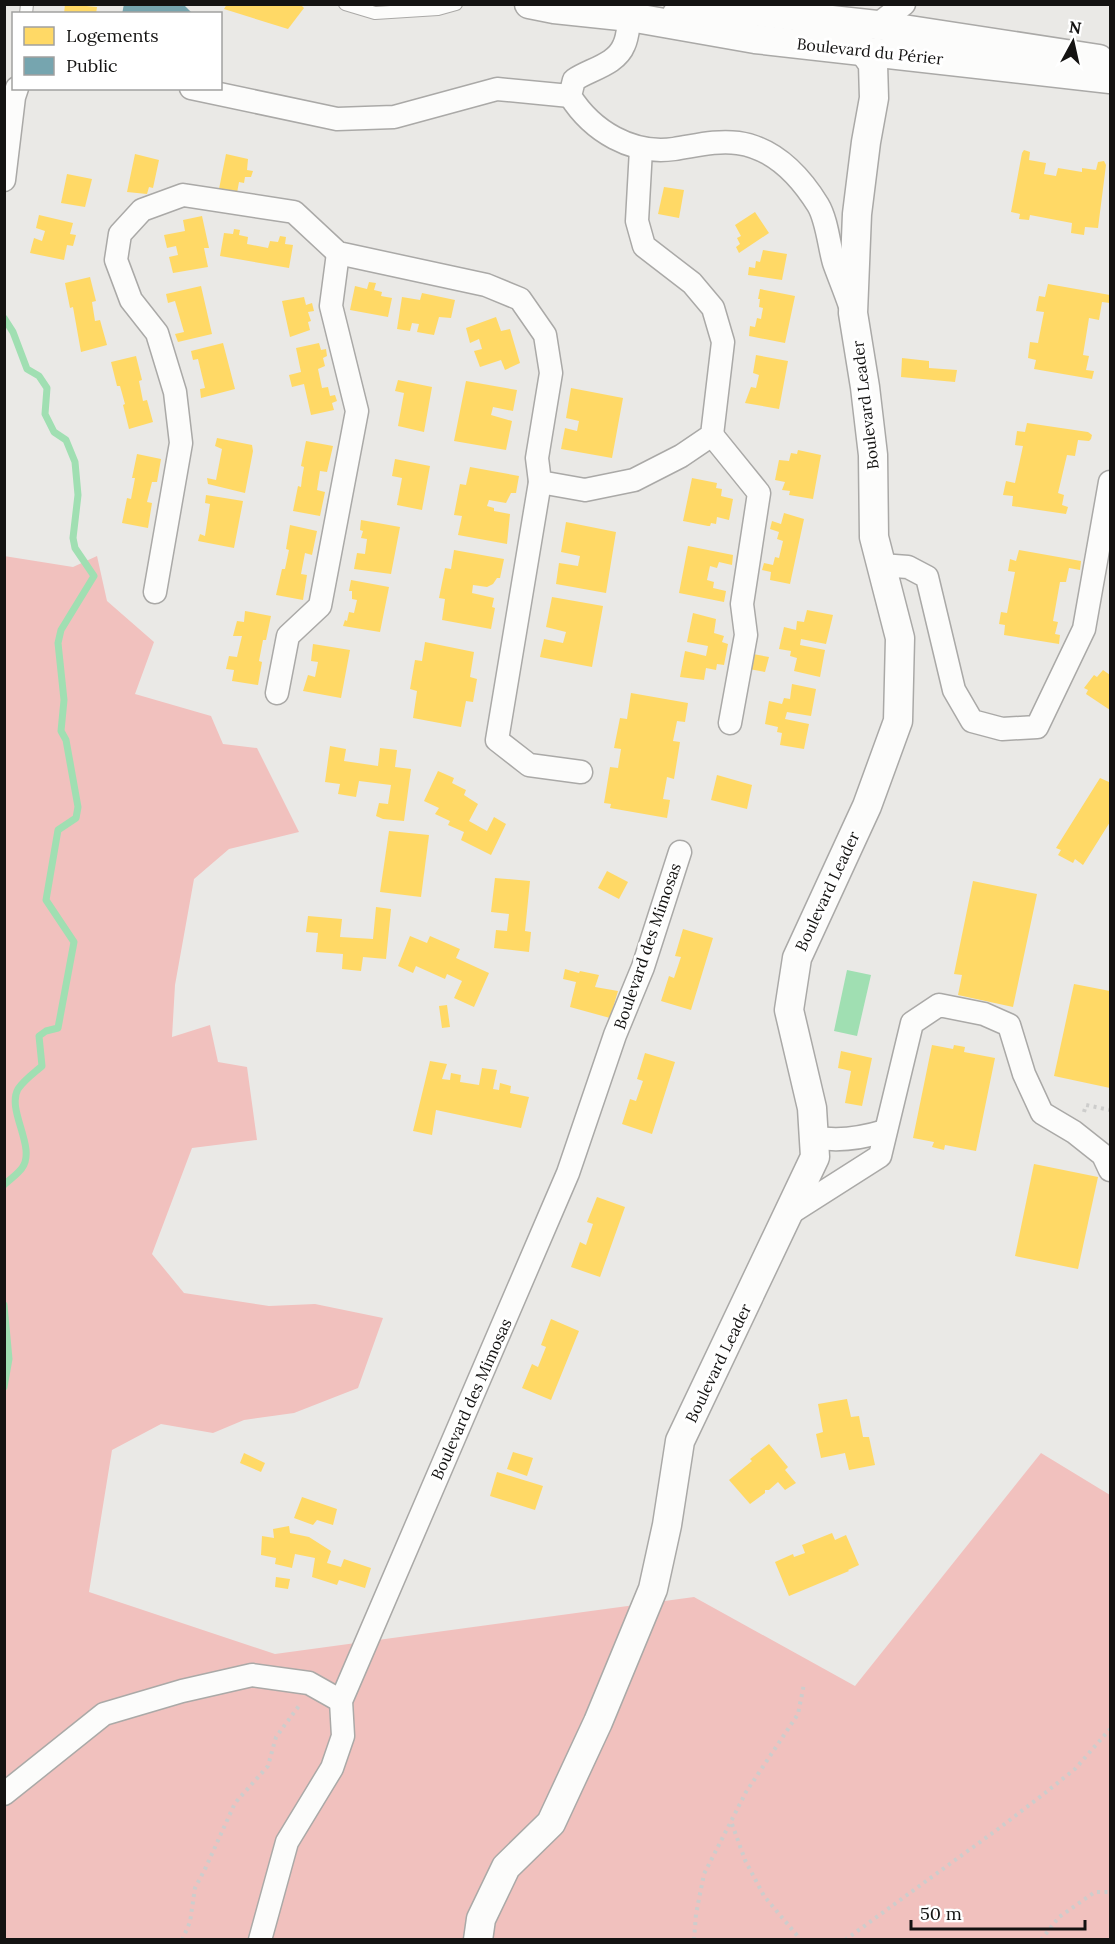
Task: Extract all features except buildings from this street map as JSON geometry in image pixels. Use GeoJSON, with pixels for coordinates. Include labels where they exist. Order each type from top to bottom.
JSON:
{"type":"FeatureCollection","features":[{"type":"Feature","properties":{"kind":"street","name":"Boulevard du Périer"},"geometry":{"type":"LineString","coordinates":[[530,4],[554,9],[630,17],[755,39],[1110,79]]}},
{"type":"Feature","properties":{"kind":"street"},"geometry":{"type":"LineString","coordinates":[[877,25],[904,4]]}},
{"type":"Feature","properties":{"kind":"street","name":"Boulevard du Périer"},"geometry":{"type":"LineString","coordinates":[[630,17],[741,10],[877,25],[1110,60]]}},
{"type":"Feature","properties":{"kind":"street"},"geometry":{"type":"LineString","coordinates":[[630,17],[624,46],[615,57],[604,66],[585,72],[574,80],[570,96],[580,112],[611,137],[641,149],[672,150],[705,143],[738,143],[766,151],[797,176],[820,208],[835,263],[853,313]]}},
{"type":"Feature","properties":{"kind":"street"},"geometry":{"type":"LineString","coordinates":[[809,19],[862,50],[873,64],[874,98]]}},
{"type":"Feature","properties":{"kind":"street"},"geometry":{"type":"LineString","coordinates":[[874,98],[891,68],[904,55]]}},
{"type":"Feature","properties":{"kind":"street"},"geometry":{"type":"LineString","coordinates":[[200,90],[337,119],[394,117],[497,88],[570,96]]}},
{"type":"Feature","properties":{"kind":"street"},"geometry":{"type":"LineString","coordinates":[[4,180],[16,90]]}},
{"type":"Feature","properties":{"kind":"street","name":"Boulevard Leader"},"geometry":{"type":"LineString","coordinates":[[478,1940],[481,1919],[506,1867],[551,1823],[598,1722],[653,1589],[667,1525],[680,1441],[815,1156],[812,1108],[789,1010],[796,958],[867,806],[898,721],[900,638],[874,537],[873,455],[853,313],[857,214],[874,98]]}},
{"type":"Feature","properties":{"kind":"street"},"geometry":{"type":"LineString","coordinates":[[641,149],[637,221],[644,246],[692,284],[713,308],[723,342],[712,435],[759,493],[742,604],[746,635],[730,723]]}},
{"type":"Feature","properties":{"kind":"street"},"geometry":{"type":"LineString","coordinates":[[155,592],[181,443],[175,392],[157,333],[131,300],[116,260],[120,234],[142,210],[183,195],[294,212],[338,253],[486,285],[520,299],[545,335],[551,373],[537,458],[540,482],[497,740],[529,765],[581,772]]}},
{"type":"Feature","properties":{"kind":"street"},"geometry":{"type":"LineString","coordinates":[[277,693],[288,636],[320,606],[357,411],[331,306],[338,253]]}},
{"type":"Feature","properties":{"kind":"street"},"geometry":{"type":"LineString","coordinates":[[540,482],[585,490],[634,480],[681,456],[712,435]]}},
{"type":"Feature","properties":{"kind":"street"},"geometry":{"type":"LineString","coordinates":[[881,565],[908,567],[927,577],[954,690],[972,721],[1002,729],[1037,727],[1084,629],[1110,482]]}},
{"type":"Feature","properties":{"kind":"street","name":"Boulevard des Mimosas"},"geometry":{"type":"LineString","coordinates":[[260,1940],[287,1842],[332,1768],[343,1736],[341,1701],[568,1173],[615,1035],[643,967],[680,852]]}},
{"type":"Feature","properties":{"kind":"street"},"geometry":{"type":"LineString","coordinates":[[789,1214],[880,1156],[912,1023],[939,1005],[984,1014],[1009,1024],[1024,1074],[1042,1113],[1074,1132],[1103,1155],[1110,1170]]}},
{"type":"Feature","properties":{"kind":"street"},"geometry":{"type":"LineString","coordinates":[[814,1137],[829,1140],[862,1137],[885,1131]]}},
{"type":"Feature","properties":{"kind":"street"},"geometry":{"type":"LineString","coordinates":[[4,1794],[104,1714],[182,1691],[252,1676],[309,1683],[341,1701]]}},
{"type":"Feature","properties":{"kind":"lane"},"geometry":{"type":"LineString","coordinates":[[345,4],[375,13],[438,9],[456,4]]}},
{"type":"Feature","properties":{"kind":"path"},"geometry":{"type":"LineString","coordinates":[[182,1940],[189,1922],[195,1888],[235,1803],[268,1766],[276,1737],[305,1697],[309,1683]]}},
{"type":"Feature","properties":{"kind":"path"},"geometry":{"type":"LineString","coordinates":[[694,1940],[696,1914],[704,1874],[746,1792],[798,1714],[804,1684]]}},
{"type":"Feature","properties":{"kind":"path"},"geometry":{"type":"LineString","coordinates":[[845,1940],[1045,1793],[1075,1769],[1110,1729]]}},
{"type":"Feature","properties":{"kind":"path"},"geometry":{"type":"LineString","coordinates":[[731,1824],[745,1860],[764,1896],[801,1940]]}},
{"type":"Feature","properties":{"kind":"path"},"geometry":{"type":"LineString","coordinates":[[1041,1940],[1059,1917],[1095,1892],[1110,1892]]}},
{"type":"Feature","properties":{"kind":"shaded area"},"geometry":{"type":"Polygon","coordinates":[[[4,556],[73,567],[97,556],[107,601],[154,642],[135,694],[211,716],[223,744],[257,748],[299,832],[229,849],[194,879],[175,985],[172,1037],[210,1025],[218,1062],[247,1067],[257,1140],[192,1148],[152,1254],[184,1293],[269,1306],[315,1304],[383,1318],[358,1388],[294,1413],[244,1420],[213,1433],[161,1424],[112,1450],[89,1592],[275,1654],[694,1597],[855,1686],[1041,1453],[1110,1495],[1110,1939],[5,1939],[4,556]]]}},
{"type":"Feature","properties":{"kind":"shaded area"},"geometry":{"type":"Polygon","coordinates":[[[847,970],[871,975],[857,1036],[834,1031],[847,970]]]}},
{"type":"Feature","properties":{"kind":"waterway"},"geometry":{"type":"LineString","coordinates":[[4,318],[13,332],[27,369],[39,376],[47,388],[45,414],[54,432],[66,440],[75,462],[78,495],[73,538],[75,548],[94,576],[61,630],[58,643],[64,700],[61,731],[66,740],[78,807],[76,818],[58,830],[46,900],[74,942],[58,1028],[46,1031],[39,1036],[42,1066],[20,1086],[15,1098],[26,1160],[22,1168],[4,1185]]}},
{"type":"Feature","properties":{"kind":"waterway"},"geometry":{"type":"LineString","coordinates":[[4,1305],[9,1359],[4,1387]]}}]}
